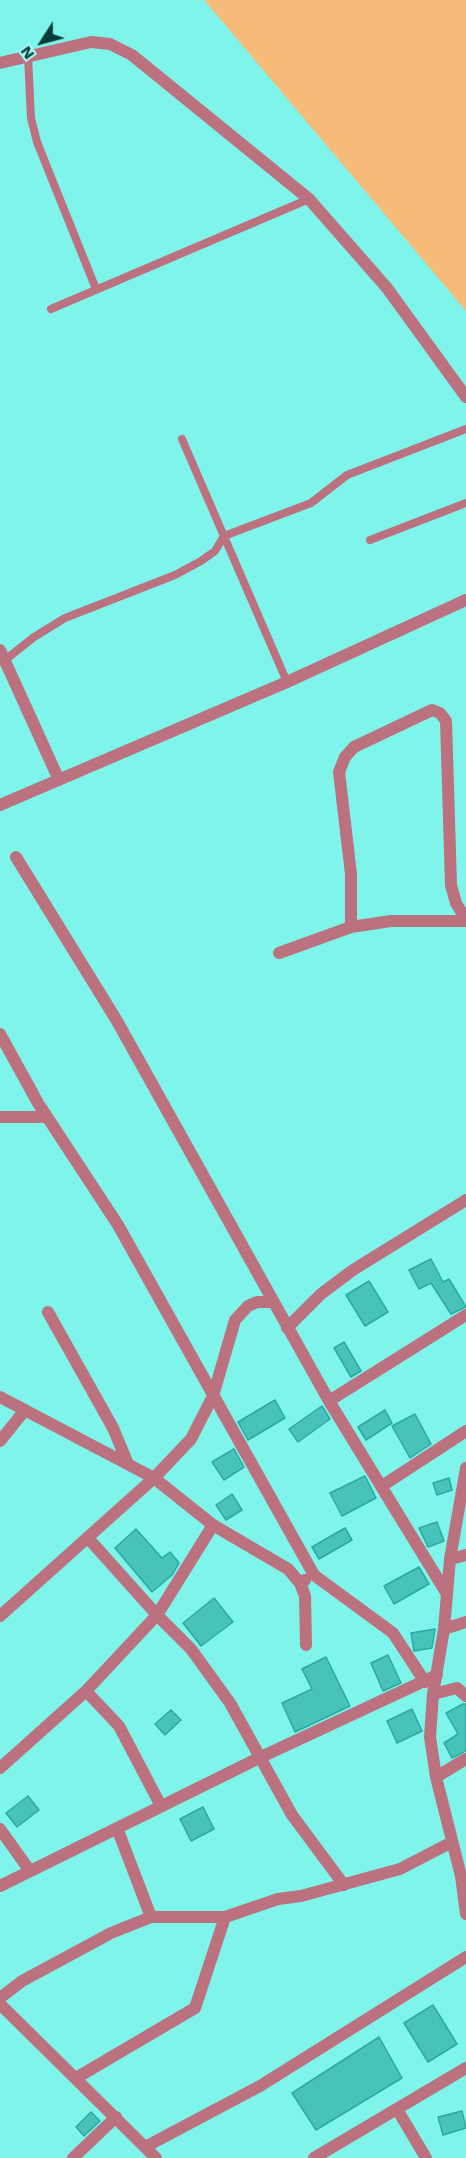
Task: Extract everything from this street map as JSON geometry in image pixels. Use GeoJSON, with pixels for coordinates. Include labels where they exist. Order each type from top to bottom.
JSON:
{"type":"FeatureCollection","features":[{"type":"Feature","properties":{"kind":"street"},"geometry":{"type":"LineString","coordinates":[[0,63],[74,44],[110,44],[132,55],[309,199],[387,288],[466,396]]}},
{"type":"Feature","properties":{"kind":"street"},"geometry":{"type":"LineString","coordinates":[[0,805],[287,682],[466,600]]}},
{"type":"Feature","properties":{"kind":"street"},"geometry":{"type":"LineString","coordinates":[[2,655],[59,780]]}},
{"type":"Feature","properties":{"kind":"street"},"geometry":{"type":"LineString","coordinates":[[279,953],[351,927],[391,921],[466,920],[456,903],[451,885],[446,721],[440,713],[432,710],[354,747],[345,757],[339,772],[351,874],[351,927]]}},
{"type":"Feature","properties":{"kind":"street"},"geometry":{"type":"LineString","coordinates":[[16,857],[117,1021],[329,1401],[447,1594]]}},
{"type":"Feature","properties":{"kind":"street"},"geometry":{"type":"LineString","coordinates":[[0,1034],[47,1117],[118,1225],[314,1575],[393,1633],[425,1682]]}},
{"type":"Feature","properties":{"kind":"street"},"geometry":{"type":"LineString","coordinates":[[0,1117],[47,1117]]}},
{"type":"Feature","properties":{"kind":"street"},"geometry":{"type":"LineString","coordinates":[[287,1328],[321,1294],[353,1270],[466,1200]]}},
{"type":"Feature","properties":{"kind":"street"},"geometry":{"type":"LineString","coordinates":[[0,1616],[154,1478],[191,1439],[213,1396],[235,1320],[248,1306],[273,1302]]}},
{"type":"Feature","properties":{"kind":"street"},"geometry":{"type":"LineString","coordinates":[[48,1312],[113,1428],[128,1464]]}},
{"type":"Feature","properties":{"kind":"street"},"geometry":{"type":"LineString","coordinates":[[329,1401],[466,1315]]}},
{"type":"Feature","properties":{"kind":"street"},"geometry":{"type":"LineString","coordinates":[[0,1397],[154,1478],[213,1526],[288,1569],[300,1583],[305,1596],[306,1645]]}},
{"type":"Feature","properties":{"kind":"street"},"geometry":{"type":"LineString","coordinates":[[0,1441],[25,1410]]}},
{"type":"Feature","properties":{"kind":"street"},"geometry":{"type":"LineString","coordinates":[[382,1485],[466,1431]]}},
{"type":"Feature","properties":{"kind":"street"},"geometry":{"type":"LineString","coordinates":[[466,1468],[463,1497],[450,1559],[444,1629],[433,1694],[430,1737],[436,1777],[452,1842],[463,1875],[466,1914]]}},
{"type":"Feature","properties":{"kind":"street"},"geometry":{"type":"LineString","coordinates":[[0,1768],[86,1691],[157,1615],[213,1526]]}},
{"type":"Feature","properties":{"kind":"street"},"geometry":{"type":"LineString","coordinates":[[88,1538],[191,1649],[224,1694],[292,1815],[344,1885]]}},
{"type":"Feature","properties":{"kind":"street"},"geometry":{"type":"LineString","coordinates":[[450,1559],[466,1555]]}},
{"type":"Feature","properties":{"kind":"street"},"geometry":{"type":"LineString","coordinates":[[300,1583],[314,1575]]}},
{"type":"Feature","properties":{"kind":"street"},"geometry":{"type":"LineString","coordinates":[[444,1629],[466,1622]]}},
{"type":"Feature","properties":{"kind":"street"},"geometry":{"type":"LineString","coordinates":[[0,1886],[437,1675]]}},
{"type":"Feature","properties":{"kind":"street"},"geometry":{"type":"LineString","coordinates":[[433,1694],[457,1688],[465,1692]]}},
{"type":"Feature","properties":{"kind":"street"},"geometry":{"type":"LineString","coordinates":[[86,1691],[119,1726],[162,1806]]}},
{"type":"Feature","properties":{"kind":"street"},"geometry":{"type":"LineString","coordinates":[[436,1777],[466,1759]]}},
{"type":"Feature","properties":{"kind":"street"},"geometry":{"type":"LineString","coordinates":[[117,1828],[151,1917]]}},
{"type":"Feature","properties":{"kind":"street"},"geometry":{"type":"LineString","coordinates":[[0,1829],[30,1871]]}},
{"type":"Feature","properties":{"kind":"street"},"geometry":{"type":"LineString","coordinates":[[0,1998],[22,1981],[81,1949],[111,1933],[151,1917],[225,1917],[279,1899],[301,1896],[400,1869],[452,1842]]}},
{"type":"Feature","properties":{"kind":"street"},"geometry":{"type":"LineString","coordinates":[[76,2078],[195,2008],[225,1917]]}},
{"type":"Feature","properties":{"kind":"street"},"geometry":{"type":"LineString","coordinates":[[145,2147],[260,2085],[466,1957]]}},
{"type":"Feature","properties":{"kind":"street"},"geometry":{"type":"LineString","coordinates":[[0,2004],[156,2158]]}},
{"type":"Feature","properties":{"kind":"street"},"geometry":{"type":"LineString","coordinates":[[314,2158],[466,2068]]}},
{"type":"Feature","properties":{"kind":"street"},"geometry":{"type":"LineString","coordinates":[[397,2109],[426,2158]]}},
{"type":"Feature","properties":{"kind":"street"},"geometry":{"type":"LineString","coordinates":[[73,2158],[116,2117]]}},
{"type":"Feature","properties":{"kind":"lane"},"geometry":{"type":"LineString","coordinates":[[28,56],[31,118],[37,141],[96,289]]}},
{"type":"Feature","properties":{"kind":"lane"},"geometry":{"type":"LineString","coordinates":[[51,309],[309,199]]}},
{"type":"Feature","properties":{"kind":"lane"},"geometry":{"type":"LineString","coordinates":[[2,655],[64,618],[175,575],[201,561],[215,550],[224,536],[310,503],[347,475],[466,429]]}},
{"type":"Feature","properties":{"kind":"lane"},"geometry":{"type":"LineString","coordinates":[[182,439],[287,682]]}},
{"type":"Feature","properties":{"kind":"lane"},"geometry":{"type":"LineString","coordinates":[[370,540],[466,503]]}},
{"type":"Feature","properties":{"kind":"shaded area"},"geometry":{"type":"Polygon","coordinates":[[[204,0],[466,0],[466,311],[204,0]]]}},
{"type":"Feature","properties":{"kind":"building"},"geometry":{"type":"Polygon","coordinates":[[[431,1259],[443,1282],[449,1279],[466,1307],[451,1314],[431,1283],[419,1289],[409,1270],[431,1259]]]}},
{"type":"Feature","properties":{"kind":"building"},"geometry":{"type":"Polygon","coordinates":[[[369,1281],[388,1312],[365,1326],[346,1295],[369,1281]]]}},
{"type":"Feature","properties":{"kind":"building"},"geometry":{"type":"Polygon","coordinates":[[[344,1342],[361,1371],[351,1377],[334,1348],[344,1342]]]}},
{"type":"Feature","properties":{"kind":"building"},"geometry":{"type":"Polygon","coordinates":[[[275,1400],[285,1418],[248,1440],[238,1422],[275,1400]]]}},
{"type":"Feature","properties":{"kind":"building"},"geometry":{"type":"Polygon","coordinates":[[[322,1406],[330,1419],[298,1442],[289,1429],[322,1406]]]}},
{"type":"Feature","properties":{"kind":"building"},"geometry":{"type":"Polygon","coordinates":[[[385,1410],[392,1423],[366,1440],[358,1427],[385,1410]]]}},
{"type":"Feature","properties":{"kind":"building"},"geometry":{"type":"Polygon","coordinates":[[[415,1414],[431,1444],[410,1458],[392,1426],[415,1414]]]}},
{"type":"Feature","properties":{"kind":"building"},"geometry":{"type":"Polygon","coordinates":[[[234,1449],[244,1467],[224,1480],[212,1462],[234,1449]]]}},
{"type":"Feature","properties":{"kind":"building"},"geometry":{"type":"Polygon","coordinates":[[[365,1476],[376,1498],[342,1516],[330,1493],[365,1476]]]}},
{"type":"Feature","properties":{"kind":"building"},"geometry":{"type":"Polygon","coordinates":[[[449,1478],[452,1490],[437,1495],[433,1483],[449,1478]]]}},
{"type":"Feature","properties":{"kind":"building"},"geometry":{"type":"Polygon","coordinates":[[[232,1494],[242,1510],[226,1520],[216,1505],[232,1494]]]}},
{"type":"Feature","properties":{"kind":"building"},"geometry":{"type":"Polygon","coordinates":[[[437,1522],[444,1541],[428,1547],[419,1528],[437,1522]]]}},
{"type":"Feature","properties":{"kind":"building"},"geometry":{"type":"Polygon","coordinates":[[[345,1528],[352,1540],[319,1559],[312,1547],[345,1528]]]}},
{"type":"Feature","properties":{"kind":"building"},"geometry":{"type":"Polygon","coordinates":[[[136,1529],[162,1558],[170,1552],[179,1563],[172,1575],[152,1592],[115,1548],[136,1529]]]}},
{"type":"Feature","properties":{"kind":"building"},"geometry":{"type":"Polygon","coordinates":[[[419,1567],[429,1584],[394,1604],[384,1586],[419,1567]]]}},
{"type":"Feature","properties":{"kind":"building"},"geometry":{"type":"Polygon","coordinates":[[[214,1598],[233,1622],[201,1646],[183,1623],[214,1598]]]}},
{"type":"Feature","properties":{"kind":"building"},"geometry":{"type":"Polygon","coordinates":[[[435,1629],[432,1648],[414,1651],[411,1633],[435,1629]]]}},
{"type":"Feature","properties":{"kind":"building"},"geometry":{"type":"Polygon","coordinates":[[[388,1655],[401,1683],[383,1691],[371,1663],[388,1655]]]}},
{"type":"Feature","properties":{"kind":"building"},"geometry":{"type":"Polygon","coordinates":[[[326,1657],[350,1706],[295,1732],[282,1703],[312,1689],[302,1669],[326,1657]]]}},
{"type":"Feature","properties":{"kind":"building"},"geometry":{"type":"Polygon","coordinates":[[[466,1704],[466,1751],[452,1758],[444,1743],[458,1734],[446,1713],[466,1704]]]}},
{"type":"Feature","properties":{"kind":"building"},"geometry":{"type":"Polygon","coordinates":[[[412,1709],[422,1731],[397,1743],[387,1721],[412,1709]]]}},
{"type":"Feature","properties":{"kind":"building"},"geometry":{"type":"Polygon","coordinates":[[[171,1710],[181,1720],[165,1735],[155,1724],[171,1710]]]}},
{"type":"Feature","properties":{"kind":"building"},"geometry":{"type":"Polygon","coordinates":[[[28,1796],[39,1810],[17,1827],[6,1813],[28,1796]]]}},
{"type":"Feature","properties":{"kind":"building"},"geometry":{"type":"Polygon","coordinates":[[[203,1807],[214,1829],[191,1841],[180,1819],[203,1807]]]}},
{"type":"Feature","properties":{"kind":"building"},"geometry":{"type":"Polygon","coordinates":[[[433,2005],[457,2044],[428,2062],[404,2023],[433,2005]]]}},
{"type":"Feature","properties":{"kind":"building"},"geometry":{"type":"Polygon","coordinates":[[[379,2037],[402,2078],[316,2130],[292,2093],[379,2037]]]}},
{"type":"Feature","properties":{"kind":"building"},"geometry":{"type":"Polygon","coordinates":[[[462,2111],[466,2128],[443,2135],[438,2117],[462,2111]]]}},
{"type":"Feature","properties":{"kind":"building"},"geometry":{"type":"Polygon","coordinates":[[[91,2112],[100,2121],[84,2136],[76,2127],[91,2112]]]}}]}
